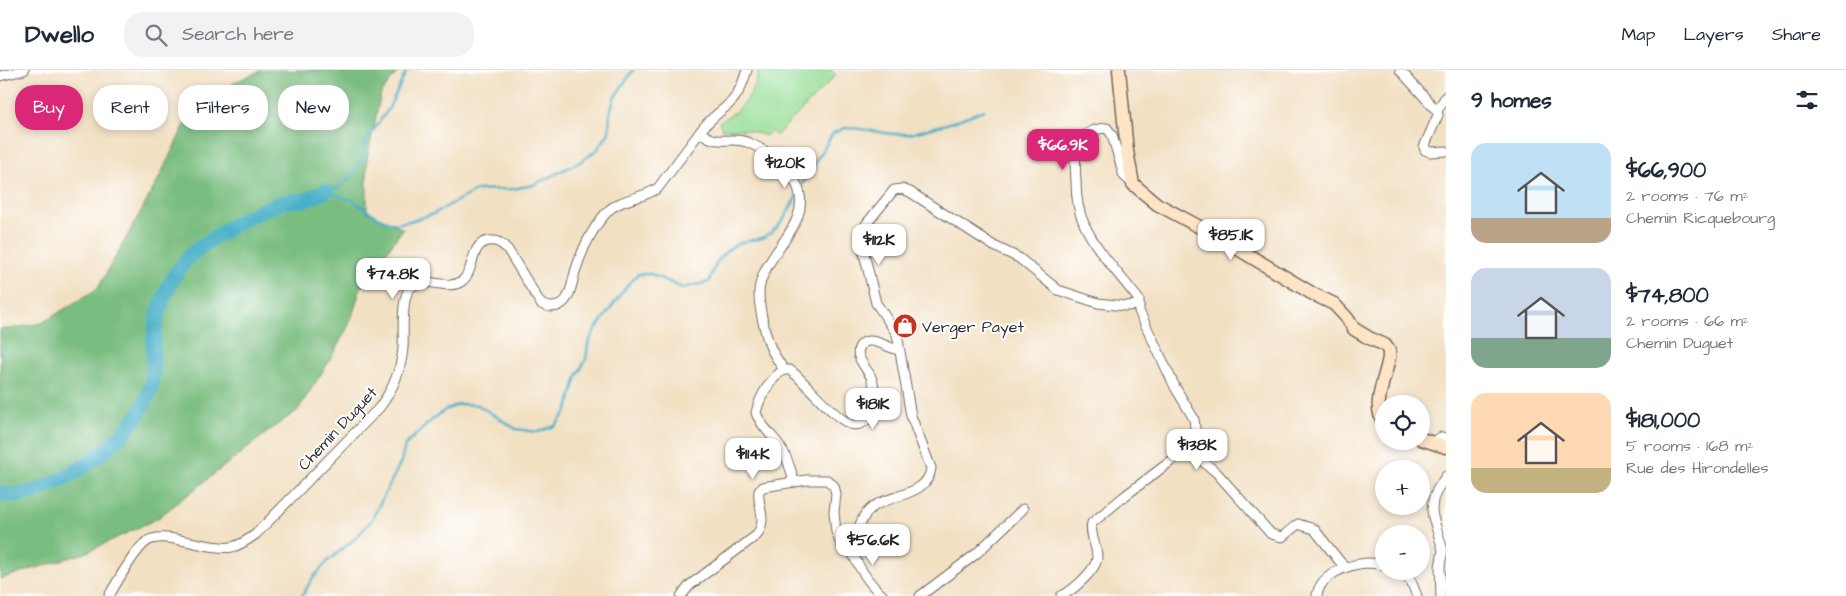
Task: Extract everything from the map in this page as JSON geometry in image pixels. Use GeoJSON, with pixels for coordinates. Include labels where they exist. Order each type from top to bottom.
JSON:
{"type":"FeatureCollection","features":[{"type":"Feature","properties":{"kind":"main road"},"geometry":{"type":"LineString","coordinates":[[1119,70],[1127,151],[1133,184],[1157,204],[1220,238],[1312,294],[1334,304],[1354,329],[1385,345],[1389,351],[1380,395]]}},
{"type":"Feature","properties":{"kind":"main road"},"geometry":{"type":"LineString","coordinates":[[1430,442],[1446,447]]}},
{"type":"Feature","properties":{"kind":"street"},"geometry":{"type":"LineString","coordinates":[[0,76],[24,70]]}},
{"type":"Feature","properties":{"kind":"street"},"geometry":{"type":"LineString","coordinates":[[747,70],[741,87],[730,103],[708,121],[700,132],[708,138],[718,141],[735,140],[747,142],[788,167],[798,188],[801,198],[800,210],[784,241],[766,268],[761,279],[759,294],[770,348],[784,370]]}},
{"type":"Feature","properties":{"kind":"street"},"geometry":{"type":"LineString","coordinates":[[1400,70],[1437,111]]}},
{"type":"Feature","properties":{"kind":"street"},"geometry":{"type":"LineString","coordinates":[[1446,96],[1437,111],[1436,119],[1424,147],[1425,150],[1430,152],[1446,151]]}},
{"type":"Feature","properties":{"kind":"street"},"geometry":{"type":"LineString","coordinates":[[1060,596],[1066,594],[1082,581],[1097,562],[1092,523],[1187,449],[1196,437],[1194,419],[1171,379],[1139,311],[1139,300],[1094,244],[1084,224],[1076,200],[1074,155],[1077,147],[1087,134],[1096,129],[1107,128],[1112,135],[1124,176],[1133,184]]}},
{"type":"Feature","properties":{"kind":"street","name":"Chemin Duguet"},"geometry":{"type":"LineString","coordinates":[[109,596],[137,552],[146,542],[152,539],[165,537],[206,546],[231,547],[243,543],[256,534],[379,408],[389,394],[396,378],[402,351],[404,305],[408,292],[415,285],[426,281],[450,284],[462,280],[468,274],[478,246],[485,242],[496,241],[503,244],[508,250],[540,304],[553,308],[561,304],[567,298],[581,254],[591,234],[608,211],[618,203],[651,193],[658,188],[700,132]]}},
{"type":"Feature","properties":{"kind":"street"},"geometry":{"type":"LineString","coordinates":[[681,596],[690,584],[757,535],[762,527],[763,517],[758,497],[759,491],[763,487],[794,482],[827,480],[834,486],[836,494],[834,512],[836,532],[841,544],[849,545],[854,542],[860,522],[868,511],[877,504],[916,488],[925,481],[930,472],[931,468],[911,416],[897,334],[876,303],[872,293],[861,241],[862,232],[867,223],[894,190],[902,188],[994,246],[1019,258],[1058,290],[1098,303],[1125,306],[1139,305]]}},
{"type":"Feature","properties":{"kind":"street"},"geometry":{"type":"LineString","coordinates":[[794,482],[791,469],[780,445],[766,429],[756,413],[758,405],[777,374],[784,370],[790,370],[840,419],[851,424],[860,424],[874,411],[875,402],[872,378],[860,362],[858,356],[860,348],[863,343],[869,341],[899,350]]}},
{"type":"Feature","properties":{"kind":"street"},"geometry":{"type":"LineString","coordinates":[[1430,440],[1442,437],[1446,438]]}},
{"type":"Feature","properties":{"kind":"street"},"geometry":{"type":"LineString","coordinates":[[1187,449],[1216,472],[1270,534],[1282,537],[1298,524],[1314,529],[1345,568]]}},
{"type":"Feature","properties":{"kind":"street"},"geometry":{"type":"LineString","coordinates":[[1441,596],[1440,567],[1443,550],[1432,510],[1437,490],[1446,476]]}},
{"type":"Feature","properties":{"kind":"street"},"geometry":{"type":"LineString","coordinates":[[920,596],[976,554],[1024,509]]}},
{"type":"Feature","properties":{"kind":"street"},"geometry":{"type":"LineString","coordinates":[[849,545],[876,594]]}},
{"type":"Feature","properties":{"kind":"street"},"geometry":{"type":"LineString","coordinates":[[1317,596],[1318,588],[1322,582],[1345,568],[1369,562],[1375,564]]}},
{"type":"Feature","properties":{"kind":"street"},"geometry":{"type":"LineString","coordinates":[[1408,580],[1418,596]]}},
{"type":"Feature","properties":{"kind":"green space"},"geometry":{"type":"Polygon","coordinates":[[[262,70],[399,70],[381,93],[367,159],[367,212],[403,229],[361,287],[350,323],[327,365],[297,411],[158,518],[85,553],[0,579],[0,329],[42,323],[98,288],[155,186],[182,130],[268,130],[268,85],[231,85],[262,70]]]}},
{"type":"Feature","properties":{"kind":"green space"},"geometry":{"type":"Polygon","coordinates":[[[759,70],[831,70],[836,75],[776,136],[771,131],[766,136],[748,130],[722,129],[719,122],[734,112],[745,101],[757,79],[759,70]]]}},
{"type":"Feature","properties":{"kind":"waterway"},"geometry":{"type":"LineString","coordinates":[[327,191],[340,187],[352,175],[361,160],[366,141],[389,108],[407,70]]}},
{"type":"Feature","properties":{"kind":"waterway"},"geometry":{"type":"LineString","coordinates":[[325,191],[352,200],[379,218],[395,224],[433,214],[477,190],[513,189],[533,185],[580,162],[597,150],[609,133],[610,114],[614,98],[633,70]]}},
{"type":"Feature","properties":{"kind":"waterway"},"geometry":{"type":"LineString","coordinates":[[800,188],[833,133],[845,128],[892,134],[910,134],[950,123],[984,110]]}},
{"type":"Feature","properties":{"kind":"waterway"},"geometry":{"type":"LineString","coordinates":[[0,493],[9,495],[25,494],[56,482],[90,462],[115,442],[126,430],[144,404],[152,385],[154,337],[163,300],[173,278],[191,255],[226,230],[258,212],[287,201],[307,199],[325,191]]}},
{"type":"Feature","properties":{"kind":"waterway"},"geometry":{"type":"LineString","coordinates":[[302,596],[312,579],[327,562],[359,535],[372,519],[401,462],[405,445],[432,420],[445,410],[460,404],[478,405],[516,429],[537,432],[555,426],[567,411],[577,376],[586,359],[588,344],[595,330],[626,287],[638,274],[651,274],[682,288],[709,282],[717,263],[725,252],[745,241],[762,238],[774,231],[787,214],[797,195]]}},
{"type":"Feature","properties":{"kind":"place","name":"Verger Payet"},"geometry":{"type":"Point","coordinates":[905,326]}}]}
